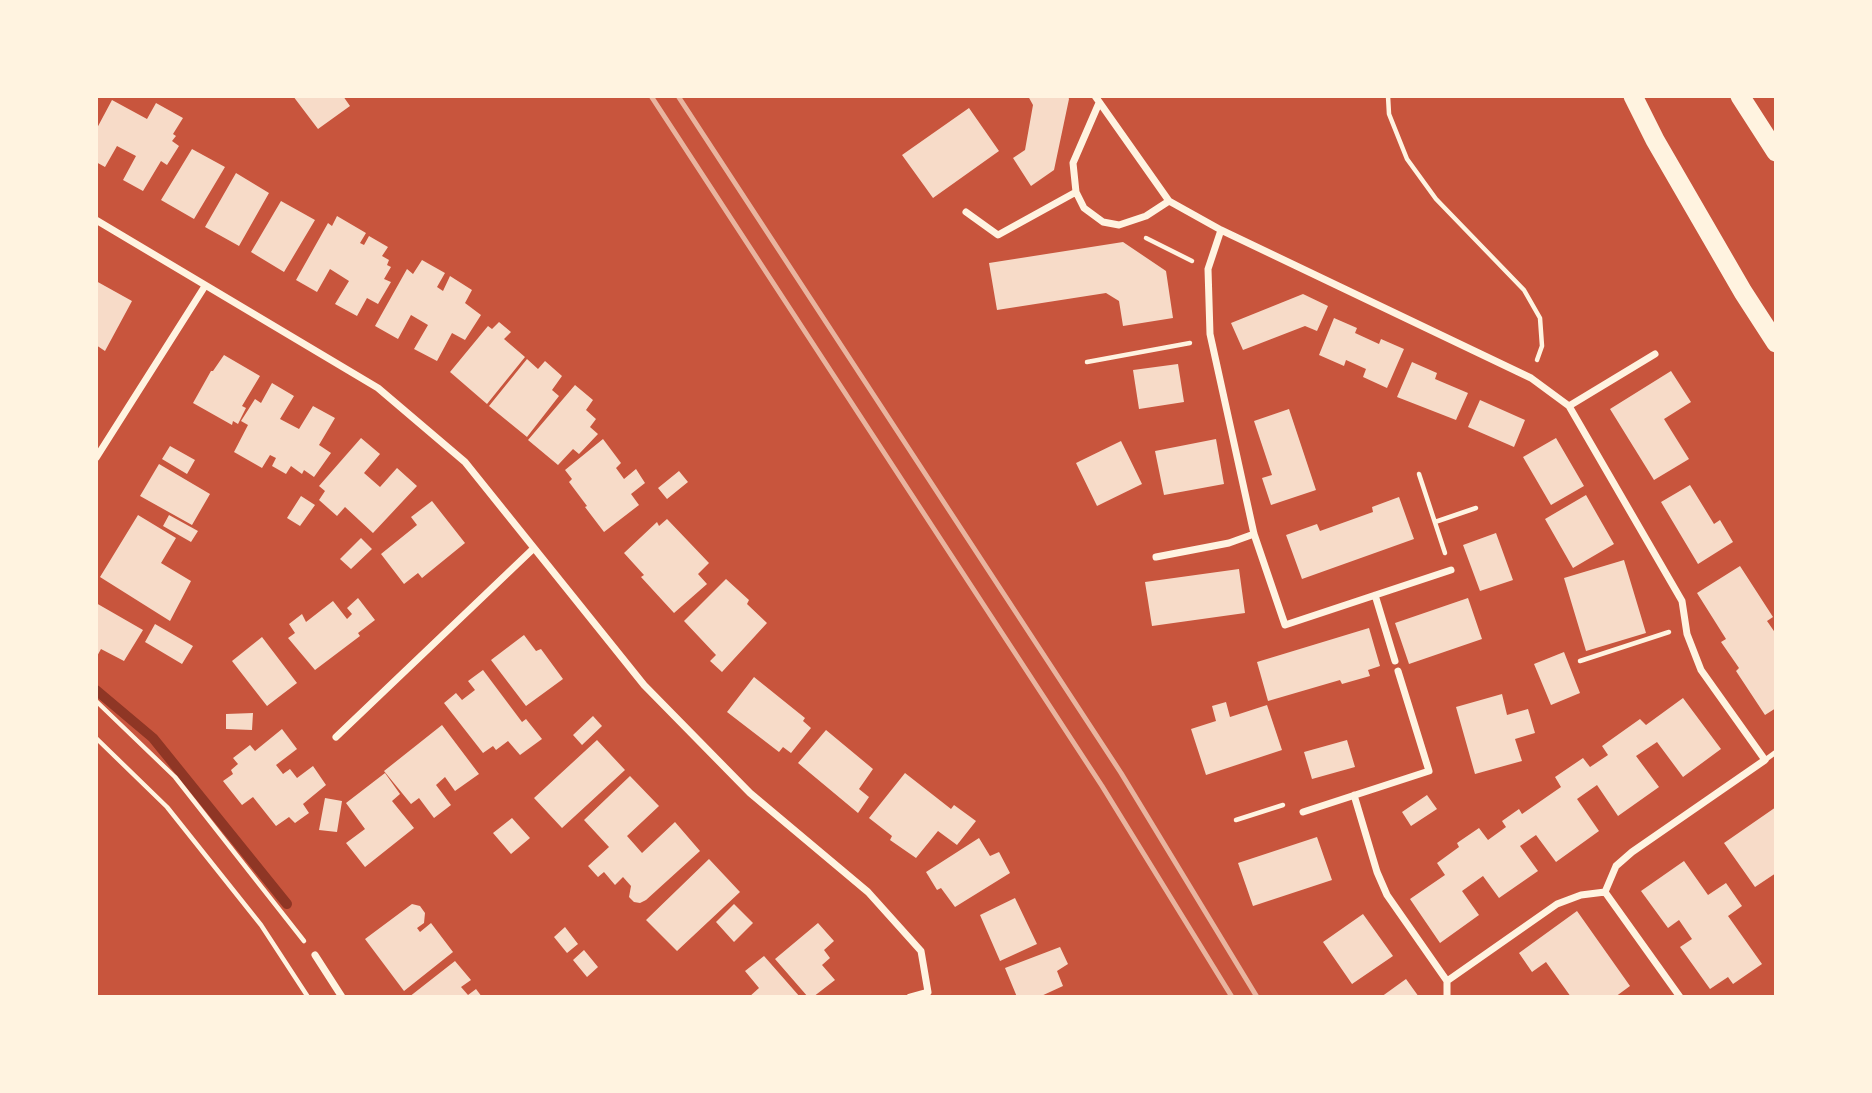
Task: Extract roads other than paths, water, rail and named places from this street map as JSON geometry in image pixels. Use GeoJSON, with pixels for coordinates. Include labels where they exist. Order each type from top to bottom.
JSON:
{"type":"FeatureCollection","features":[{"type":"Feature","properties":{"kind":"highway"},"geometry":{"type":"LineString","coordinates":[[1633,96],[1655,140],[1743,292],[1776,343]]}},
{"type":"Feature","properties":{"kind":"highway"},"geometry":{"type":"LineString","coordinates":[[1740,96],[1776,152]]}},
{"type":"Feature","properties":{"kind":"street"},"geometry":{"type":"LineString","coordinates":[[1097,100],[1073,163],[1076,192],[1084,208],[1103,222],[1119,225],[1146,216],[1168,201]]}},
{"type":"Feature","properties":{"kind":"street"},"geometry":{"type":"LineString","coordinates":[[1097,100],[1168,201],[1221,230],[1531,378],[1569,406],[1682,601],[1686,626],[1701,670],[1765,760],[1616,866],[1605,892]]}},
{"type":"Feature","properties":{"kind":"street"},"geometry":{"type":"LineString","coordinates":[[966,212],[998,235],[1076,192]]}},
{"type":"Feature","properties":{"kind":"street"},"geometry":{"type":"LineString","coordinates":[[96,220],[378,388],[465,462],[644,685],[750,793],[868,892],[921,951],[930,994],[910,997]]}},
{"type":"Feature","properties":{"kind":"street"},"geometry":{"type":"LineString","coordinates":[[1221,230],[1208,269],[1212,339],[1254,534],[1284,625],[1451,570]]}},
{"type":"Feature","properties":{"kind":"street"},"geometry":{"type":"LineString","coordinates":[[96,458],[205,285]]}},
{"type":"Feature","properties":{"kind":"street"},"geometry":{"type":"LineString","coordinates":[[1569,406],[1655,354]]}},
{"type":"Feature","properties":{"kind":"street"},"geometry":{"type":"LineString","coordinates":[[1156,557],[1229,543],[1254,534]]}},
{"type":"Feature","properties":{"kind":"street"},"geometry":{"type":"LineString","coordinates":[[336,737],[534,548]]}},
{"type":"Feature","properties":{"kind":"street"},"geometry":{"type":"LineString","coordinates":[[1375,595],[1395,661]]}},
{"type":"Feature","properties":{"kind":"street"},"geometry":{"type":"LineString","coordinates":[[1303,812],[1429,771],[1398,671]]}},
{"type":"Feature","properties":{"kind":"street"},"geometry":{"type":"LineString","coordinates":[[1354,795],[1377,872],[1387,895],[1447,981],[1447,997]]}},
{"type":"Feature","properties":{"kind":"street"},"geometry":{"type":"LineString","coordinates":[[1447,981],[1557,904],[1581,895],[1605,892]]}},
{"type":"Feature","properties":{"kind":"street"},"geometry":{"type":"LineString","coordinates":[[1605,892],[1681,997]]}},
{"type":"Feature","properties":{"kind":"street"},"geometry":{"type":"LineString","coordinates":[[315,955],[342,997]]}},
{"type":"Feature","properties":{"kind":"lane"},"geometry":{"type":"LineString","coordinates":[[1765,760],[1776,752]]}},
{"type":"Feature","properties":{"kind":"waterway"},"geometry":{"type":"LineString","coordinates":[[96,690],[153,738],[287,904]]}},
{"type":"Feature","properties":{"kind":"railway"},"geometry":{"type":"LineString","coordinates":[[651,96],[1102,786],[1232,997]]}},
{"type":"Feature","properties":{"kind":"railway"},"geometry":{"type":"LineString","coordinates":[[678,96],[1121,773],[1257,997]]}}]}
